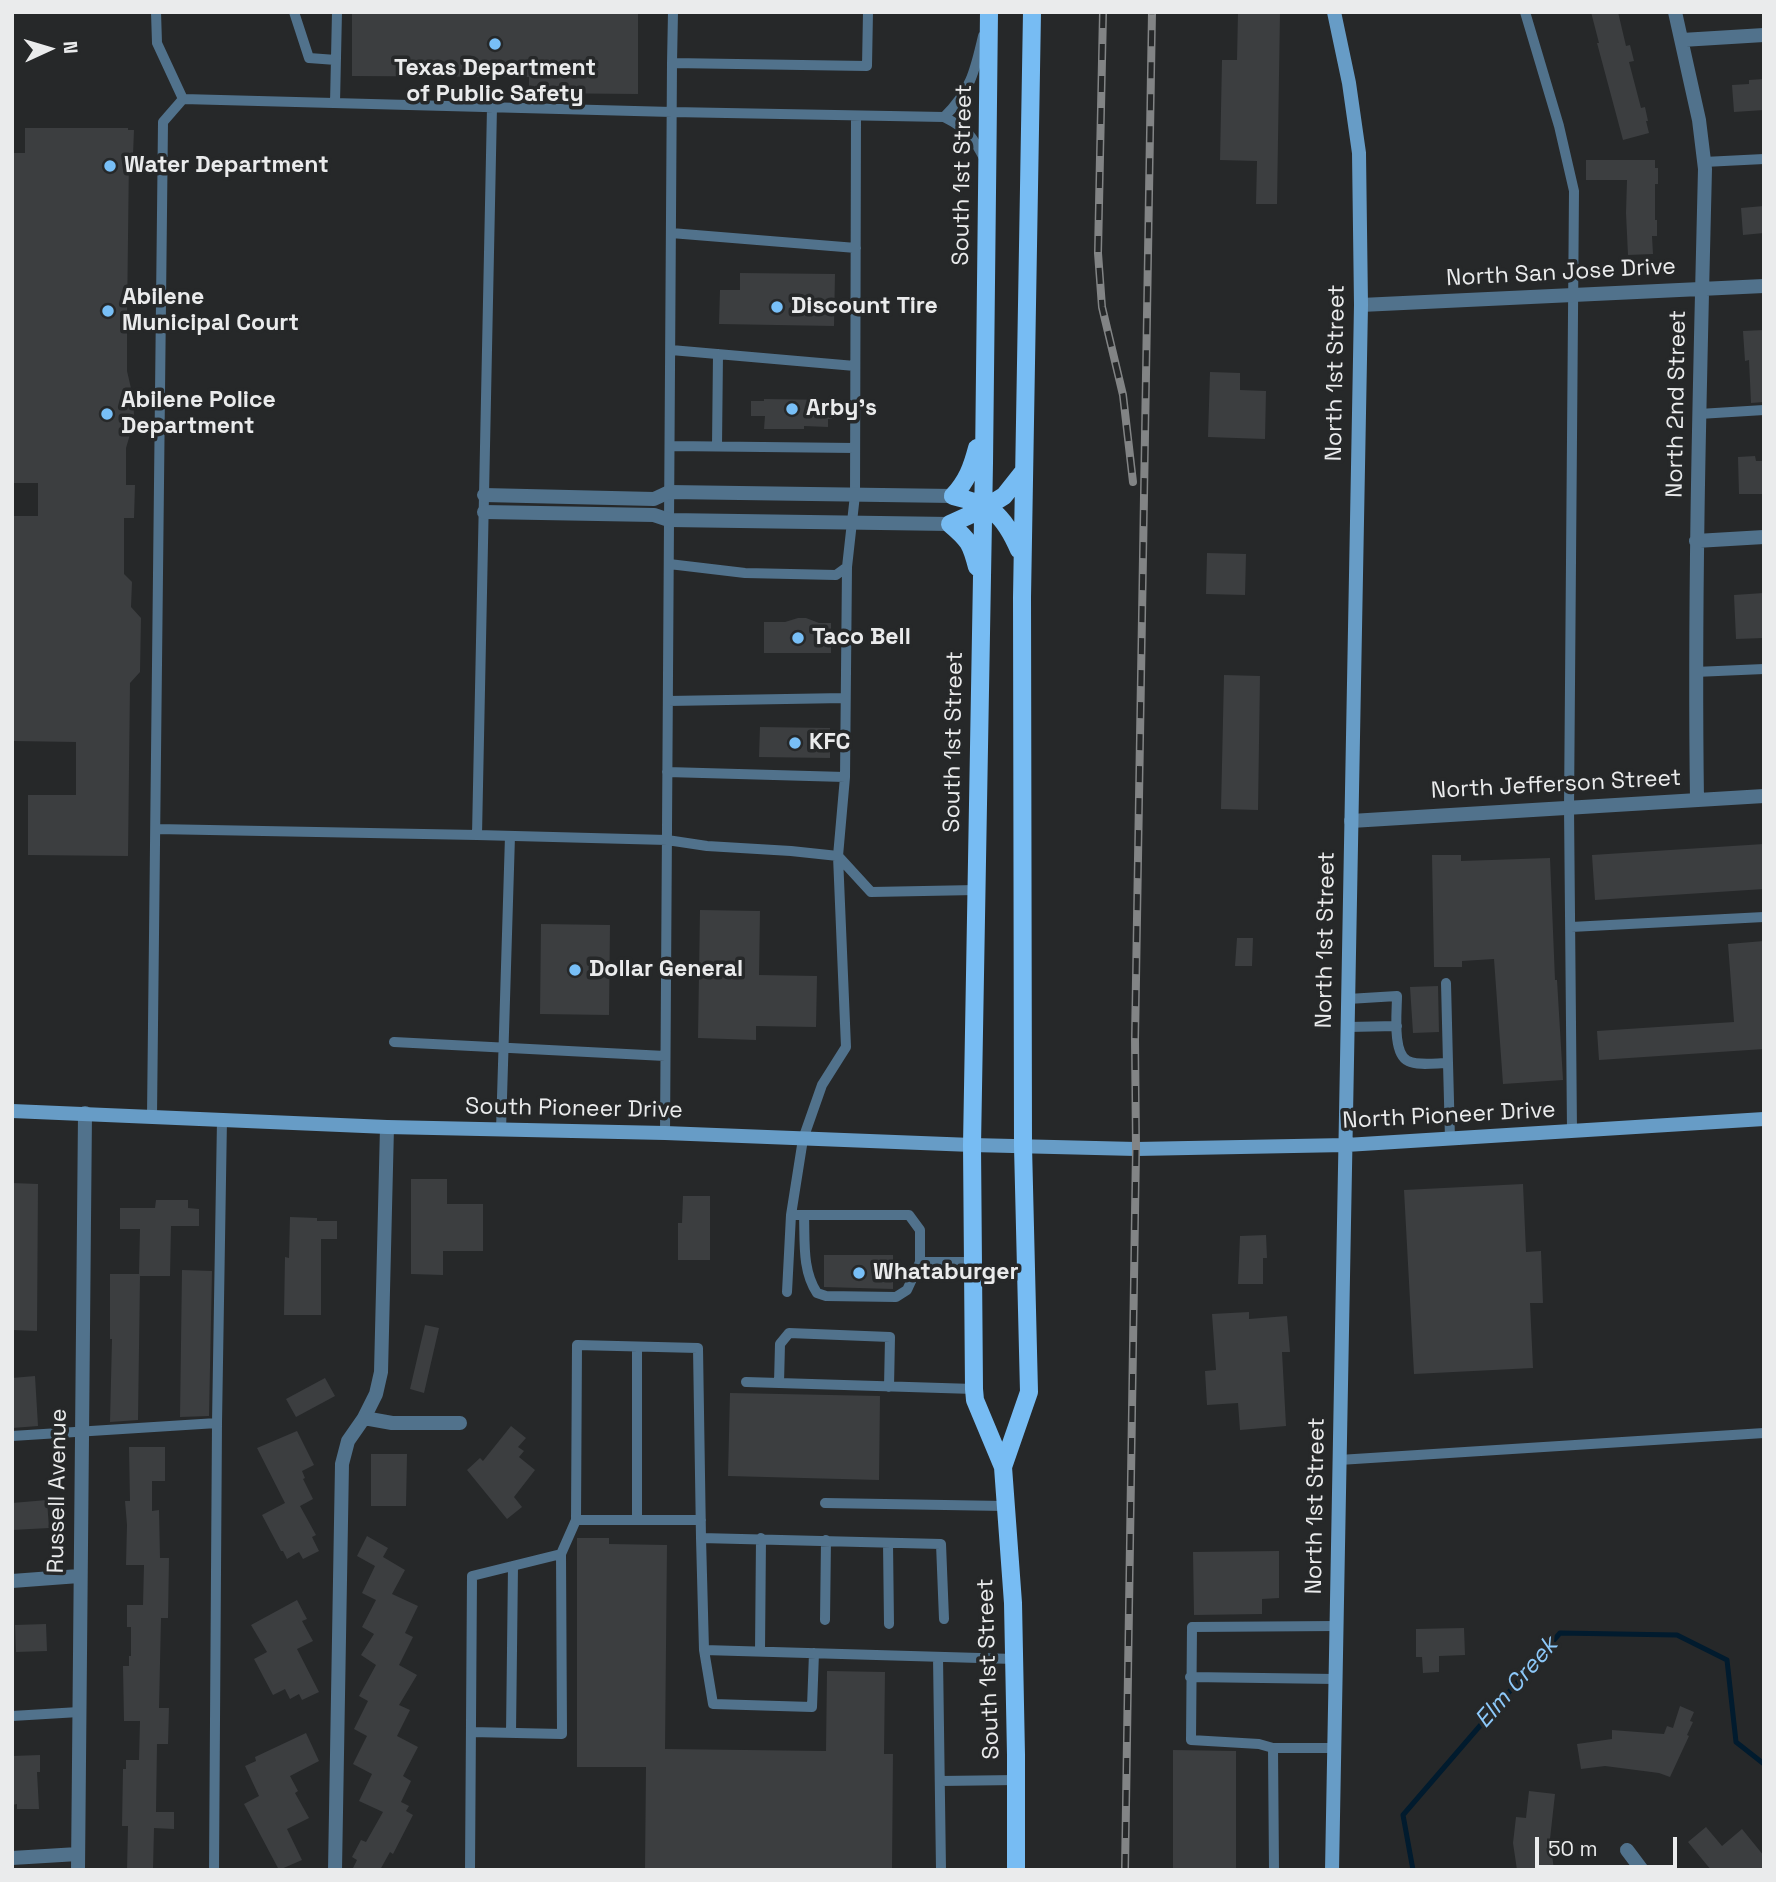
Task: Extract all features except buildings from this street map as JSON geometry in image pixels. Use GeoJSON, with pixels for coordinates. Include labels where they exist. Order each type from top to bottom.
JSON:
{"type":"FeatureCollection","features":[{"type":"Feature","properties":{"kind":"main road","name":"South 1st Street"},"geometry":{"type":"LineString","coordinates":[[989,12],[984,507],[972,1146],[974,1389],[975,1400],[1003,1467],[1013,1603],[1016,1870]]}},
{"type":"Feature","properties":{"kind":"main road","name":"South 1st Street"},"geometry":{"type":"LineString","coordinates":[[1003,1467],[1029,1392],[1023,1146],[1022,557],[1032,12]]}},
{"type":"Feature","properties":{"kind":"main road","name":"North 1st Street"},"geometry":{"type":"LineString","coordinates":[[1332,1870],[1360,305],[1359,153],[1349,83],[1334,12]]}},
{"type":"Feature","properties":{"kind":"main road"},"geometry":{"type":"LineString","coordinates":[[984,421],[971,468],[964,484],[953,496],[999,515],[1011,531],[1022,557]]}},
{"type":"Feature","properties":{"kind":"main road"},"geometry":{"type":"LineString","coordinates":[[981,582],[973,552],[965,537],[950,524],[1004,496],[1023,472]]}},
{"type":"Feature","properties":{"kind":"main road","name":"South Pioneer Drive"},"geometry":{"type":"LineString","coordinates":[[12,1111],[387,1128],[665,1133],[972,1146],[1136,1149]]}},
{"type":"Feature","properties":{"kind":"main road","name":"North Pioneer Drive"},"geometry":{"type":"LineString","coordinates":[[1136,1149],[1346,1145],[1764,1119]]}},
{"type":"Feature","properties":{"kind":"street","name":"North 2nd Street"},"geometry":{"type":"LineString","coordinates":[[1675,12],[1699,120],[1704,162],[1696,541],[1697,800]]}},
{"type":"Feature","properties":{"kind":"street"},"geometry":{"type":"LineString","coordinates":[[1682,40],[1764,35]]}},
{"type":"Feature","properties":{"kind":"street","name":"North San Jose Drive"},"geometry":{"type":"LineString","coordinates":[[1360,305],[1764,286]]}},
{"type":"Feature","properties":{"kind":"street"},"geometry":{"type":"LineString","coordinates":[[484,495],[654,499],[669,492],[953,496]]}},
{"type":"Feature","properties":{"kind":"street"},"geometry":{"type":"LineString","coordinates":[[484,512],[654,515],[669,520],[950,524]]}},
{"type":"Feature","properties":{"kind":"street"},"geometry":{"type":"LineString","coordinates":[[1696,541],[1764,537]]}},
{"type":"Feature","properties":{"kind":"street","name":"North Jefferson Street"},"geometry":{"type":"LineString","coordinates":[[1351,821],[1764,796]]}},
{"type":"Feature","properties":{"kind":"street","name":"Russell Avenue"},"geometry":{"type":"LineString","coordinates":[[78,1870],[85,1113]]}},
{"type":"Feature","properties":{"kind":"street"},"geometry":{"type":"LineString","coordinates":[[335,1870],[342,1464],[348,1441],[365,1418],[382,1372],[387,1128]]}},
{"type":"Feature","properties":{"kind":"street"},"geometry":{"type":"LineString","coordinates":[[365,1418],[392,1423],[460,1423]]}},
{"type":"Feature","properties":{"kind":"street"},"geometry":{"type":"LineString","coordinates":[[12,1581],[79,1576]]}},
{"type":"Feature","properties":{"kind":"street"},"geometry":{"type":"LineString","coordinates":[[1627,1850],[1642,1870]]}},
{"type":"Feature","properties":{"kind":"street"},"geometry":{"type":"LineString","coordinates":[[12,1858],[78,1854]]}},
{"type":"Feature","properties":{"kind":"lane"},"geometry":{"type":"LineString","coordinates":[[156,12],[157,43],[183,99]]}},
{"type":"Feature","properties":{"kind":"lane"},"geometry":{"type":"LineString","coordinates":[[294,12],[309,58],[335,60]]}},
{"type":"Feature","properties":{"kind":"lane"},"geometry":{"type":"LineString","coordinates":[[335,103],[337,12]]}},
{"type":"Feature","properties":{"kind":"lane"},"geometry":{"type":"LineString","coordinates":[[665,1133],[673,12]]}},
{"type":"Feature","properties":{"kind":"lane"},"geometry":{"type":"LineString","coordinates":[[672,63],[867,66],[868,12]]}},
{"type":"Feature","properties":{"kind":"lane"},"geometry":{"type":"LineString","coordinates":[[944,117],[964,95],[975,71],[989,12]]}},
{"type":"Feature","properties":{"kind":"lane"},"geometry":{"type":"LineString","coordinates":[[1525,12],[1559,126],[1574,191],[1569,807],[1572,1131]]}},
{"type":"Feature","properties":{"kind":"lane"},"geometry":{"type":"LineString","coordinates":[[183,99],[944,117],[963,127],[976,142],[988,166]]}},
{"type":"Feature","properties":{"kind":"lane"},"geometry":{"type":"LineString","coordinates":[[152,1116],[163,122],[183,99]]}},
{"type":"Feature","properties":{"kind":"lane"},"geometry":{"type":"LineString","coordinates":[[477,835],[492,107]]}},
{"type":"Feature","properties":{"kind":"lane"},"geometry":{"type":"LineString","coordinates":[[787,1292],[791,1215],[803,1139],[822,1085],[846,1047],[838,856],[845,777],[847,567],[855,495],[856,116]]}},
{"type":"Feature","properties":{"kind":"lane"},"geometry":{"type":"LineString","coordinates":[[1704,162],[1764,159]]}},
{"type":"Feature","properties":{"kind":"lane"},"geometry":{"type":"LineString","coordinates":[[671,233],[856,248]]}},
{"type":"Feature","properties":{"kind":"lane"},"geometry":{"type":"LineString","coordinates":[[671,350],[855,366]]}},
{"type":"Feature","properties":{"kind":"lane"},"geometry":{"type":"LineString","coordinates":[[717,446],[718,354]]}},
{"type":"Feature","properties":{"kind":"lane"},"geometry":{"type":"LineString","coordinates":[[1699,414],[1764,410]]}},
{"type":"Feature","properties":{"kind":"lane"},"geometry":{"type":"LineString","coordinates":[[670,446],[855,448]]}},
{"type":"Feature","properties":{"kind":"lane"},"geometry":{"type":"LineString","coordinates":[[669,564],[744,573],[836,575],[847,567]]}},
{"type":"Feature","properties":{"kind":"lane"},"geometry":{"type":"LineString","coordinates":[[1695,673],[1764,669]]}},
{"type":"Feature","properties":{"kind":"lane"},"geometry":{"type":"LineString","coordinates":[[668,701],[845,698]]}},
{"type":"Feature","properties":{"kind":"lane"},"geometry":{"type":"LineString","coordinates":[[667,772],[845,777]]}},
{"type":"Feature","properties":{"kind":"lane"},"geometry":{"type":"LineString","coordinates":[[156,829],[667,840],[707,846],[838,856],[871,892],[976,890]]}},
{"type":"Feature","properties":{"kind":"lane"},"geometry":{"type":"LineString","coordinates":[[501,1130],[510,836]]}},
{"type":"Feature","properties":{"kind":"lane"},"geometry":{"type":"LineString","coordinates":[[1570,927],[1764,917]]}},
{"type":"Feature","properties":{"kind":"lane"},"geometry":{"type":"LineString","coordinates":[[1447,983],[1450,1139]]}},
{"type":"Feature","properties":{"kind":"lane"},"geometry":{"type":"LineString","coordinates":[[1348,999],[1396,996],[1398,1047],[1403,1058],[1410,1063],[1448,1063]]}},
{"type":"Feature","properties":{"kind":"lane"},"geometry":{"type":"LineString","coordinates":[[1348,1027],[1397,1026]]}},
{"type":"Feature","properties":{"kind":"lane"},"geometry":{"type":"LineString","coordinates":[[394,1041],[665,1056]]}},
{"type":"Feature","properties":{"kind":"lane"},"geometry":{"type":"LineString","coordinates":[[214,1870],[222,1119]]}},
{"type":"Feature","properties":{"kind":"lane"},"geometry":{"type":"LineString","coordinates":[[791,1215],[804,1215],[909,1215],[920,1230],[920,1262],[907,1290],[896,1297],[826,1296],[817,1293],[809,1281],[806,1265],[804,1215]]}},
{"type":"Feature","properties":{"kind":"lane"},"geometry":{"type":"LineString","coordinates":[[920,1262],[973,1262]]}},
{"type":"Feature","properties":{"kind":"lane"},"geometry":{"type":"LineString","coordinates":[[779,1383],[780,1344],[789,1333],[890,1337],[889,1387]]}},
{"type":"Feature","properties":{"kind":"lane"},"geometry":{"type":"LineString","coordinates":[[471,1732],[562,1734],[561,1554],[576,1520],[577,1345],[698,1348],[704,1650],[713,1704],[812,1707],[814,1653]]}},
{"type":"Feature","properties":{"kind":"lane"},"geometry":{"type":"LineString","coordinates":[[636,1347],[637,1520]]}},
{"type":"Feature","properties":{"kind":"lane"},"geometry":{"type":"LineString","coordinates":[[746,1381],[974,1389]]}},
{"type":"Feature","properties":{"kind":"lane"},"geometry":{"type":"LineString","coordinates":[[12,1436],[217,1423]]}},
{"type":"Feature","properties":{"kind":"lane"},"geometry":{"type":"LineString","coordinates":[[1339,1460],[1764,1433]]}},
{"type":"Feature","properties":{"kind":"lane"},"geometry":{"type":"LineString","coordinates":[[825,1503],[1005,1506]]}},
{"type":"Feature","properties":{"kind":"lane"},"geometry":{"type":"LineString","coordinates":[[576,1520],[701,1520]]}},
{"type":"Feature","properties":{"kind":"lane"},"geometry":{"type":"LineString","coordinates":[[701,1538],[941,1544],[944,1619]]}},
{"type":"Feature","properties":{"kind":"lane"},"geometry":{"type":"LineString","coordinates":[[760,1651],[761,1538]]}},
{"type":"Feature","properties":{"kind":"lane"},"geometry":{"type":"LineString","coordinates":[[825,1620],[826,1540]]}},
{"type":"Feature","properties":{"kind":"lane"},"geometry":{"type":"LineString","coordinates":[[888,1542],[889,1624]]}},
{"type":"Feature","properties":{"kind":"lane"},"geometry":{"type":"LineString","coordinates":[[470,1870],[472,1576],[561,1554]]}},
{"type":"Feature","properties":{"kind":"lane"},"geometry":{"type":"LineString","coordinates":[[511,1733],[513,1566]]}},
{"type":"Feature","properties":{"kind":"lane"},"geometry":{"type":"LineString","coordinates":[[1333,1748],[1273,1748],[1259,1744],[1191,1740],[1192,1626],[1336,1626]]}},
{"type":"Feature","properties":{"kind":"lane"},"geometry":{"type":"LineString","coordinates":[[704,1650],[1014,1659]]}},
{"type":"Feature","properties":{"kind":"lane"},"geometry":{"type":"LineString","coordinates":[[939,1657],[941,1870]]}},
{"type":"Feature","properties":{"kind":"lane"},"geometry":{"type":"LineString","coordinates":[[1191,1677],[1335,1679]]}},
{"type":"Feature","properties":{"kind":"lane"},"geometry":{"type":"LineString","coordinates":[[12,1716],[79,1712]]}},
{"type":"Feature","properties":{"kind":"lane"},"geometry":{"type":"LineString","coordinates":[[1273,1748],[1273,1870]]}},
{"type":"Feature","properties":{"kind":"lane"},"geometry":{"type":"LineString","coordinates":[[940,1781],[1017,1780]]}},
{"type":"Feature","properties":{"kind":"waterway","name":"Elm Creek"},"geometry":{"type":"LineString","coordinates":[[1413,1870],[1403,1815],[1560,1633],[1677,1635],[1727,1660],[1736,1742],[1764,1764]]}},
{"type":"Feature","properties":{"kind":"railway"},"geometry":{"type":"LineString","coordinates":[[1103,12],[1098,253],[1102,307],[1123,395],[1133,482]]}},
{"type":"Feature","properties":{"kind":"railway"},"geometry":{"type":"LineString","coordinates":[[1125,1870],[1152,12]]}},
{"type":"Feature","properties":{"kind":"place","name":"Texas Department of Public Safety"},"geometry":{"type":"Point","coordinates":[495,44]}},
{"type":"Feature","properties":{"kind":"place","name":"Water Department"},"geometry":{"type":"Point","coordinates":[110,166]}},
{"type":"Feature","properties":{"kind":"place","name":"Discount Tire"},"geometry":{"type":"Point","coordinates":[777,307]}},
{"type":"Feature","properties":{"kind":"place","name":"Abilene Municipal Court"},"geometry":{"type":"Point","coordinates":[108,311]}},
{"type":"Feature","properties":{"kind":"place","name":"Arby's"},"geometry":{"type":"Point","coordinates":[792,409]}},
{"type":"Feature","properties":{"kind":"place","name":"Abilene Police Department"},"geometry":{"type":"Point","coordinates":[107,414]}},
{"type":"Feature","properties":{"kind":"place","name":"Taco Bell"},"geometry":{"type":"Point","coordinates":[798,638]}},
{"type":"Feature","properties":{"kind":"place","name":"KFC"},"geometry":{"type":"Point","coordinates":[795,743]}},
{"type":"Feature","properties":{"kind":"place","name":"Dollar General"},"geometry":{"type":"Point","coordinates":[575,970]}},
{"type":"Feature","properties":{"kind":"place","name":"Whataburger"},"geometry":{"type":"Point","coordinates":[859,1273]}}]}
